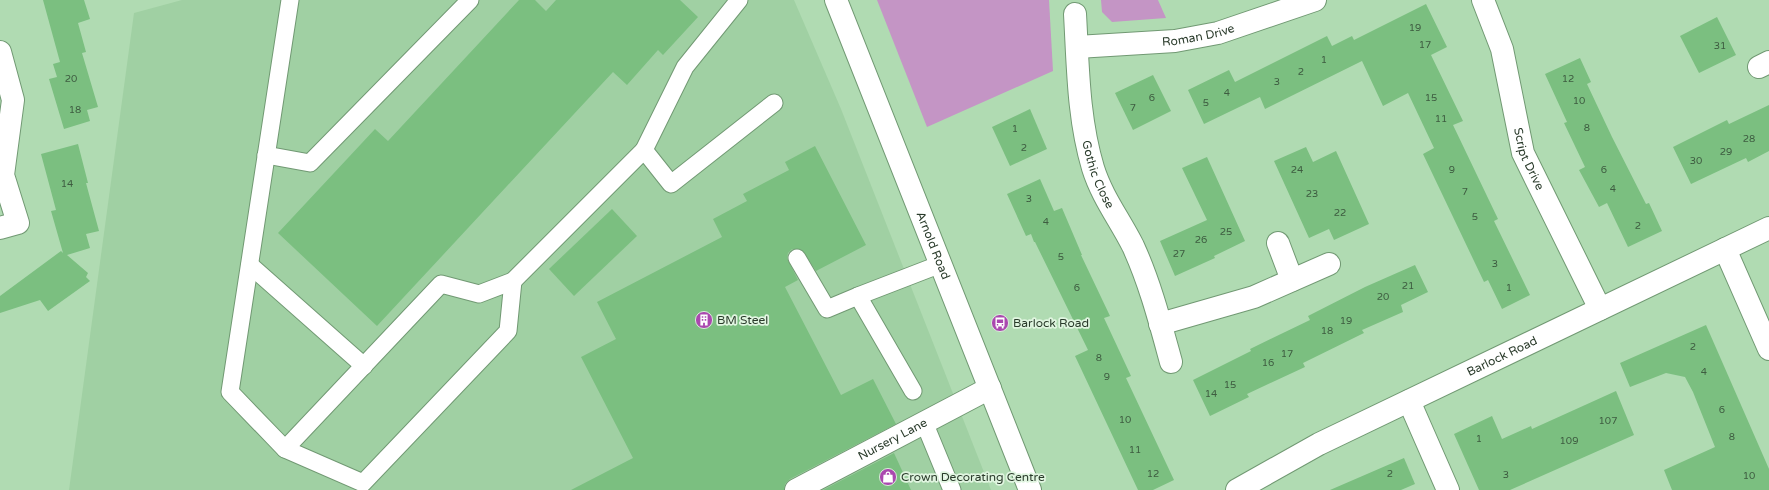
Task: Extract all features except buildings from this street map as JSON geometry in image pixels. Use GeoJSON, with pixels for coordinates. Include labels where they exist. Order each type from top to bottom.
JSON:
{"type":"FeatureCollection","features":[{"type":"Feature","properties":{"kind":"street","name":"Arnold Road"},"geometry":{"type":"LineString","coordinates":[[836,0],[1030,490]]}},
{"type":"Feature","properties":{"kind":"street","name":"Roman Drive"},"geometry":{"type":"LineString","coordinates":[[1077,47],[1175,41],[1218,33],[1315,0]]}},
{"type":"Feature","properties":{"kind":"street","name":"Script Drive"},"geometry":{"type":"LineString","coordinates":[[1484,0],[1502,49],[1523,154],[1600,309]]}},
{"type":"Feature","properties":{"kind":"street","name":"Gothic Close"},"geometry":{"type":"LineString","coordinates":[[1075,14],[1083,128],[1094,169],[1107,203],[1132,245],[1150,287],[1171,362]]}},
{"type":"Feature","properties":{"kind":"street"},"geometry":{"type":"LineString","coordinates":[[0,52],[13,100],[3,175],[18,223],[0,228]]}},
{"type":"Feature","properties":{"kind":"street","name":"Barlock Road"},"geometry":{"type":"LineString","coordinates":[[1237,490],[1319,444],[1769,228]]}},
{"type":"Feature","properties":{"kind":"street"},"geometry":{"type":"LineString","coordinates":[[1278,243],[1292,280]]}},
{"type":"Feature","properties":{"kind":"street"},"geometry":{"type":"LineString","coordinates":[[1725,249],[1769,350]]}},
{"type":"Feature","properties":{"kind":"street"},"geometry":{"type":"LineString","coordinates":[[1160,324],[1254,297],[1329,264]]}},
{"type":"Feature","properties":{"kind":"street","name":"Nursery Lane"},"geometry":{"type":"LineString","coordinates":[[796,490],[990,388]]}},
{"type":"Feature","properties":{"kind":"street"},"geometry":{"type":"LineString","coordinates":[[1409,401],[1448,490]]}},
{"type":"Feature","properties":{"kind":"lane"},"geometry":{"type":"LineString","coordinates":[[290,0],[230,392],[284,449],[363,483],[508,331],[513,281]]}},
{"type":"Feature","properties":{"kind":"lane"},"geometry":{"type":"LineString","coordinates":[[266,155],[310,163],[470,0]]}},
{"type":"Feature","properties":{"kind":"lane"},"geometry":{"type":"LineString","coordinates":[[284,449],[441,284],[479,294],[513,281],[644,150],[685,67],[739,0]]}},
{"type":"Feature","properties":{"kind":"lane"},"geometry":{"type":"LineString","coordinates":[[644,150],[671,184],[774,103]]}},
{"type":"Feature","properties":{"kind":"lane"},"geometry":{"type":"LineString","coordinates":[[797,258],[826,309],[940,264]]}},
{"type":"Feature","properties":{"kind":"lane"},"geometry":{"type":"LineString","coordinates":[[250,265],[364,366]]}},
{"type":"Feature","properties":{"kind":"lane"},"geometry":{"type":"LineString","coordinates":[[858,296],[913,391]]}},
{"type":"Feature","properties":{"kind":"lane"},"geometry":{"type":"LineString","coordinates":[[924,422],[952,490]]}},
{"type":"Feature","properties":{"kind":"shaded area"},"geometry":{"type":"Polygon","coordinates":[[[182,0],[794,0],[841,109],[991,490],[69,490],[134,13],[182,0]]]}},
{"type":"Feature","properties":{"kind":"shaded area"},"geometry":{"type":"Polygon","coordinates":[[[877,0],[1049,0],[1053,71],[927,127],[877,0]]]}},
{"type":"Feature","properties":{"kind":"shaded area"},"geometry":{"type":"Polygon","coordinates":[[[1101,0],[1158,0],[1166,18],[1112,22],[1102,12],[1101,0]]]}},
{"type":"Feature","properties":{"kind":"place","name":"BM Steel"},"geometry":{"type":"Point","coordinates":[704,320]}},
{"type":"Feature","properties":{"kind":"place","name":"Barlock Road"},"geometry":{"type":"Point","coordinates":[1000,323]}},
{"type":"Feature","properties":{"kind":"place","name":"Crown Decorating Centre"},"geometry":{"type":"Point","coordinates":[888,477]}}]}
